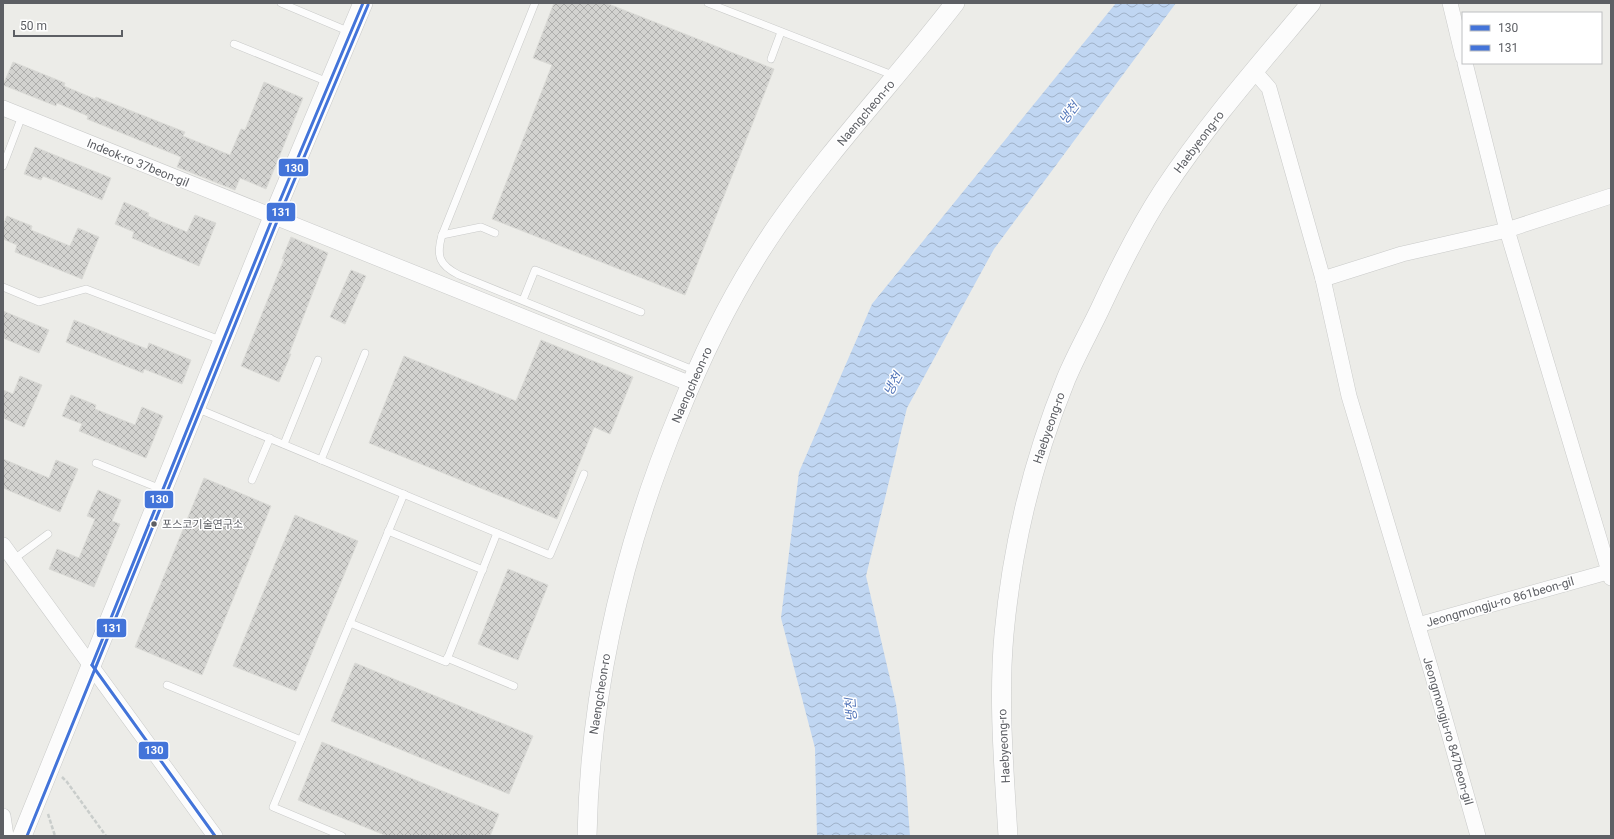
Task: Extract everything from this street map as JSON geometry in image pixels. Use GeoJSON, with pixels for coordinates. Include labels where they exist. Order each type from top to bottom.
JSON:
{"type":"FeatureCollection","features":[{"type":"Feature","properties":{"kind":"street"},"geometry":{"type":"LineString","coordinates":[[22,836],[273,217],[363,3]]}},
{"type":"Feature","properties":{"kind":"street"},"geometry":{"type":"LineString","coordinates":[[928,39],[936,3]]}},
{"type":"Feature","properties":{"kind":"street","name":"Naengcheon-ro"},"geometry":{"type":"LineString","coordinates":[[587,836],[590,771],[595,730],[601,687],[616,605],[635,532],[647,496],[694,378],[738,290],[757,256],[777,226],[827,160],[928,39],[955,3]]}},
{"type":"Feature","properties":{"kind":"street","name":"Haebyeong-ro"},"geometry":{"type":"LineString","coordinates":[[1008,836],[1001,698],[1004,634],[1021,523],[1041,448],[1067,378],[1135,238],[1182,165],[1254,71],[1312,3]]}},
{"type":"Feature","properties":{"kind":"street"},"geometry":{"type":"LineString","coordinates":[[1450,3],[1462,53]]}},
{"type":"Feature","properties":{"kind":"street"},"geometry":{"type":"LineString","coordinates":[[1465,64],[1507,230],[1610,573]]}},
{"type":"Feature","properties":{"kind":"street"},"geometry":{"type":"LineString","coordinates":[[1254,71],[1269,88],[1323,278],[1402,254],[1507,230],[1611,196]]}},
{"type":"Feature","properties":{"kind":"street","name":"Indeok-ro 37beon-gil"},"geometry":{"type":"LineString","coordinates":[[3,108],[273,217],[694,378]]}},
{"type":"Feature","properties":{"kind":"street","name":"Jeongmongju-ro 861beon-gil"},"geometry":{"type":"LineString","coordinates":[[1323,278],[1349,396],[1418,625],[1610,573]]}},
{"type":"Feature","properties":{"kind":"street"},"geometry":{"type":"LineString","coordinates":[[3,545],[216,836]]}},
{"type":"Feature","properties":{"kind":"street","name":"Jeongmongju-ro 847beon-gil"},"geometry":{"type":"LineString","coordinates":[[1418,625],[1478,836]]}},
{"type":"Feature","properties":{"kind":"street"},"geometry":{"type":"LineString","coordinates":[[3,816],[6,836]]}},
{"type":"Feature","properties":{"kind":"lane"},"geometry":{"type":"LineString","coordinates":[[281,3],[350,32]]}},
{"type":"Feature","properties":{"kind":"lane"},"geometry":{"type":"LineString","coordinates":[[535,3],[442,235],[439,252],[440,259],[444,266],[459,275],[523,300],[694,378]]}},
{"type":"Feature","properties":{"kind":"lane"},"geometry":{"type":"LineString","coordinates":[[708,3],[897,76]]}},
{"type":"Feature","properties":{"kind":"lane"},"geometry":{"type":"LineString","coordinates":[[771,60],[781,32]]}},
{"type":"Feature","properties":{"kind":"lane"},"geometry":{"type":"LineString","coordinates":[[234,44],[329,83]]}},
{"type":"Feature","properties":{"kind":"lane"},"geometry":{"type":"LineString","coordinates":[[3,166],[22,116]]}},
{"type":"Feature","properties":{"kind":"lane"},"geometry":{"type":"LineString","coordinates":[[442,235],[481,227],[495,232]]}},
{"type":"Feature","properties":{"kind":"lane"},"geometry":{"type":"LineString","coordinates":[[523,300],[535,270],[642,312]]}},
{"type":"Feature","properties":{"kind":"lane"},"geometry":{"type":"LineString","coordinates":[[3,287],[38,302],[86,289],[223,341]]}},
{"type":"Feature","properties":{"kind":"lane"},"geometry":{"type":"LineString","coordinates":[[321,460],[365,353]]}},
{"type":"Feature","properties":{"kind":"lane"},"geometry":{"type":"LineString","coordinates":[[284,444],[318,360]]}},
{"type":"Feature","properties":{"kind":"lane"},"geometry":{"type":"LineString","coordinates":[[196,408],[550,555],[584,474]]}},
{"type":"Feature","properties":{"kind":"lane"},"geometry":{"type":"LineString","coordinates":[[252,480],[270,438]]}},
{"type":"Feature","properties":{"kind":"lane"},"geometry":{"type":"LineString","coordinates":[[96,463],[162,490]]}},
{"type":"Feature","properties":{"kind":"lane"},"geometry":{"type":"LineString","coordinates":[[342,836],[273,807],[404,494]]}},
{"type":"Feature","properties":{"kind":"lane"},"geometry":{"type":"LineString","coordinates":[[388,531],[483,570]]}},
{"type":"Feature","properties":{"kind":"lane"},"geometry":{"type":"LineString","coordinates":[[350,623],[446,662],[497,533]]}},
{"type":"Feature","properties":{"kind":"lane"},"geometry":{"type":"LineString","coordinates":[[14,559],[48,534]]}},
{"type":"Feature","properties":{"kind":"lane"},"geometry":{"type":"LineString","coordinates":[[447,658],[514,686]]}},
{"type":"Feature","properties":{"kind":"lane"},"geometry":{"type":"LineString","coordinates":[[167,685],[301,740]]}},
{"type":"Feature","properties":{"kind":"path"},"geometry":{"type":"LineString","coordinates":[[50,766],[67,782],[106,836]]}},
{"type":"Feature","properties":{"kind":"water","name":"냉천"},"geometry":{"type":"Polygon","coordinates":[[[1116,3],[1176,3],[994,249],[907,408],[866,576],[896,704],[905,771],[910,836],[817,836],[815,748],[781,618],[799,472],[872,304],[1116,3]]]}},
{"type":"Feature","properties":{"kind":"building"},"geometry":{"type":"Polygon","coordinates":[[[554,3],[606,3],[774,69],[685,295],[492,219],[552,65],[533,58],[554,3]]]}},
{"type":"Feature","properties":{"kind":"building"},"geometry":{"type":"Polygon","coordinates":[[[13,62],[65,83],[64,86],[95,99],[96,97],[185,132],[183,136],[230,155],[241,129],[245,130],[264,82],[303,98],[266,189],[240,178],[235,190],[177,167],[181,157],[87,119],[88,116],[57,103],[56,106],[3,85],[13,62]]]}},
{"type":"Feature","properties":{"kind":"building"},"geometry":{"type":"Polygon","coordinates":[[[35,147],[111,178],[102,200],[43,176],[41,180],[24,174],[35,147]]]}},
{"type":"Feature","properties":{"kind":"building"},"geometry":{"type":"Polygon","coordinates":[[[124,202],[149,213],[148,216],[187,232],[195,215],[216,223],[199,266],[132,238],[134,232],[115,224],[124,202]]]}},
{"type":"Feature","properties":{"kind":"building"},"geometry":{"type":"Polygon","coordinates":[[[7,216],[32,226],[31,230],[70,246],[78,228],[99,237],[82,279],[15,252],[17,245],[3,239],[3,225],[7,216]]]}},
{"type":"Feature","properties":{"kind":"building"},"geometry":{"type":"Polygon","coordinates":[[[291,237],[328,253],[289,354],[291,354],[279,382],[241,366],[284,259],[282,259],[291,237]]]}},
{"type":"Feature","properties":{"kind":"building"},"geometry":{"type":"Polygon","coordinates":[[[351,270],[366,276],[345,324],[330,317],[351,270]]]}},
{"type":"Feature","properties":{"kind":"building"},"geometry":{"type":"Polygon","coordinates":[[[3,311],[49,330],[39,353],[3,338],[3,311]]]}},
{"type":"Feature","properties":{"kind":"building"},"geometry":{"type":"Polygon","coordinates":[[[74,320],[147,349],[149,343],[191,360],[182,384],[144,369],[143,373],[66,342],[74,320]]]}},
{"type":"Feature","properties":{"kind":"building"},"geometry":{"type":"Polygon","coordinates":[[[541,340],[633,377],[610,434],[594,427],[557,519],[369,443],[404,356],[516,401],[541,340]]]}},
{"type":"Feature","properties":{"kind":"building"},"geometry":{"type":"Polygon","coordinates":[[[20,376],[42,385],[24,427],[3,418],[3,390],[13,394],[20,376]]]}},
{"type":"Feature","properties":{"kind":"building"},"geometry":{"type":"Polygon","coordinates":[[[71,395],[96,405],[95,409],[135,425],[142,407],[163,416],[146,458],[79,431],[82,424],[62,416],[71,395]]]}},
{"type":"Feature","properties":{"kind":"building"},"geometry":{"type":"Polygon","coordinates":[[[3,459],[49,478],[56,460],[78,469],[60,512],[3,488],[3,459]]]}},
{"type":"Feature","properties":{"kind":"building"},"geometry":{"type":"Polygon","coordinates":[[[204,478],[271,506],[202,675],[135,647],[204,478]]]}},
{"type":"Feature","properties":{"kind":"building"},"geometry":{"type":"Polygon","coordinates":[[[98,490],[121,500],[112,521],[120,524],[94,587],[49,569],[57,549],[79,558],[95,519],[87,516],[98,490]]]}},
{"type":"Feature","properties":{"kind":"building"},"geometry":{"type":"Polygon","coordinates":[[[295,515],[358,541],[296,691],[233,666],[295,515]]]}},
{"type":"Feature","properties":{"kind":"building"},"geometry":{"type":"Polygon","coordinates":[[[508,569],[548,585],[518,660],[478,644],[508,569]]]}},
{"type":"Feature","properties":{"kind":"building"},"geometry":{"type":"Polygon","coordinates":[[[355,663],[533,736],[509,794],[331,721],[355,663]]]}},
{"type":"Feature","properties":{"kind":"building"},"geometry":{"type":"Polygon","coordinates":[[[322,742],[499,814],[490,836],[387,836],[298,800],[322,742]]]}},
{"type":"Feature","properties":{"kind":"transit line","name":"130"},"geometry":{"type":"LineString","coordinates":[[92,665],[273,217],[363,3]]}},
{"type":"Feature","properties":{"kind":"transit line","name":"131"},"geometry":{"type":"LineString","coordinates":[[27,836],[278,219],[368,5]]}},
{"type":"Feature","properties":{"kind":"transit line","name":"130"},"geometry":{"type":"LineString","coordinates":[[92,665],[215,836]]}},
{"type":"Feature","properties":{"kind":"place","name":"포스코기술연구소"},"geometry":{"type":"Point","coordinates":[154,524]}}]}
